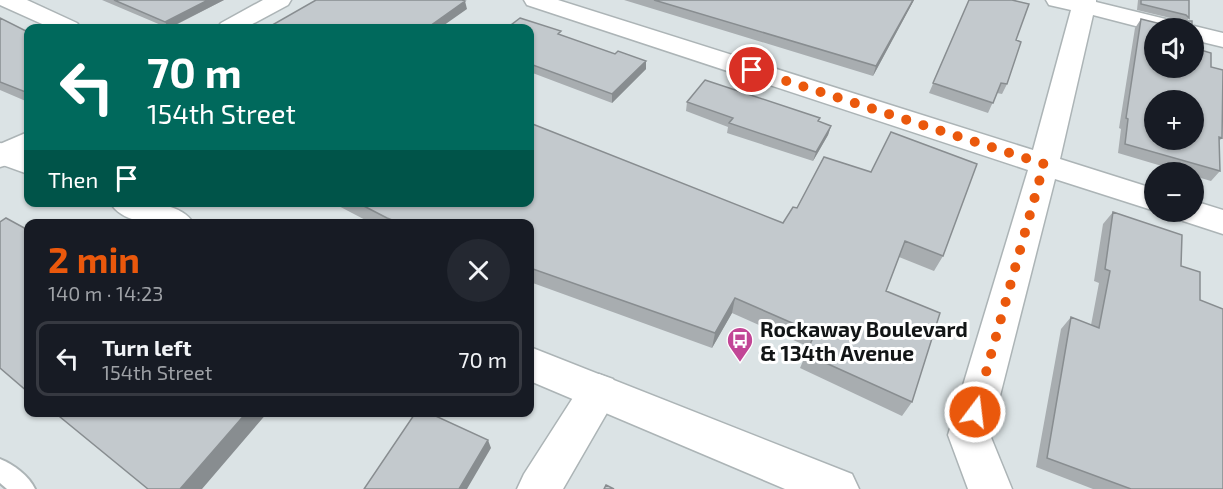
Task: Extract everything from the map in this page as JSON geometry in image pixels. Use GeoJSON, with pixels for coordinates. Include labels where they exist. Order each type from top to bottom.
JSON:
{"type":"FeatureCollection","features":[{"type":"Feature","properties":{"kind":"street"},"geometry":{"type":"LineString","coordinates":[[8,0],[60,24]]}},
{"type":"Feature","properties":{"kind":"street"},"geometry":{"type":"LineString","coordinates":[[236,24],[280,0]]}},
{"type":"Feature","properties":{"kind":"street"},"geometry":{"type":"LineString","coordinates":[[535,0],[1144,196]]}},
{"type":"Feature","properties":{"kind":"street"},"geometry":{"type":"LineString","coordinates":[[990,489],[969,435],[1044,164],[1075,2],[1144,20]]}},
{"type":"Feature","properties":{"kind":"street"},"geometry":{"type":"LineString","coordinates":[[1204,35],[1223,40]]}},
{"type":"Feature","properties":{"kind":"street"},"geometry":{"type":"LineString","coordinates":[[137,207],[166,219]]}},
{"type":"Feature","properties":{"kind":"street"},"geometry":{"type":"LineString","coordinates":[[1204,216],[1223,222]]}},
{"type":"Feature","properties":{"kind":"street"},"geometry":{"type":"LineString","coordinates":[[534,366],[837,489]]}},
{"type":"Feature","properties":{"kind":"street"},"geometry":{"type":"LineString","coordinates":[[539,489],[599,392]]}},
{"type":"Feature","properties":{"kind":"lane"},"geometry":{"type":"LineString","coordinates":[[0,469],[24,489]]}},
{"type":"Feature","properties":{"kind":"building"},"geometry":{"type":"Polygon","coordinates":[[[114,0],[208,0],[165,22],[114,0]]]}},
{"type":"Feature","properties":{"kind":"building"},"geometry":{"type":"Polygon","coordinates":[[[316,0],[465,1],[433,24],[274,24],[316,0]]]}},
{"type":"Feature","properties":{"kind":"building"},"geometry":{"type":"Polygon","coordinates":[[[654,0],[913,0],[876,66],[654,0]]]}},
{"type":"Feature","properties":{"kind":"building"},"geometry":{"type":"Polygon","coordinates":[[[969,0],[1012,0],[1029,4],[1016,40],[1021,42],[1007,84],[1001,83],[993,103],[933,83],[969,0]]]}},
{"type":"Feature","properties":{"kind":"building"},"geometry":{"type":"Polygon","coordinates":[[[1141,0],[1189,0],[1189,18],[1186,15],[1141,4],[1141,0]]]}},
{"type":"Feature","properties":{"kind":"building"},"geometry":{"type":"Polygon","coordinates":[[[0,18],[24,30],[24,91],[0,82],[0,18]]]}},
{"type":"Feature","properties":{"kind":"building"},"geometry":{"type":"Polygon","coordinates":[[[520,18],[561,31],[558,34],[615,54],[618,51],[646,61],[612,94],[534,65],[534,24],[512,24],[520,18]]]}},
{"type":"Feature","properties":{"kind":"building"},"geometry":{"type":"Polygon","coordinates":[[[1141,19],[1144,20],[1144,78],[1204,78],[1204,51],[1211,53],[1211,67],[1223,70],[1222,138],[1219,137],[1220,171],[1204,166],[1204,162],[1188,162],[1146,150],[1204,150],[1204,90],[1144,90],[1144,149],[1125,144],[1128,119],[1126,118],[1141,19]]]}},
{"type":"Feature","properties":{"kind":"building"},"geometry":{"type":"Polygon","coordinates":[[[705,80],[820,118],[818,121],[831,126],[816,152],[729,123],[733,118],[687,102],[705,80]]]}},
{"type":"Feature","properties":{"kind":"building"},"geometry":{"type":"Polygon","coordinates":[[[534,125],[783,223],[793,207],[797,208],[824,157],[871,172],[891,132],[977,164],[943,256],[905,241],[886,291],[940,313],[912,402],[806,354],[815,333],[735,298],[715,333],[534,269],[534,219],[387,218],[366,207],[534,207],[534,125]]]}},
{"type":"Feature","properties":{"kind":"building"},"geometry":{"type":"Polygon","coordinates":[[[1113,212],[1182,235],[1181,266],[1200,272],[1200,300],[1223,309],[1223,489],[1131,489],[1047,458],[1071,317],[1099,328],[1110,271],[1105,269],[1113,212]]]}},
{"type":"Feature","properties":{"kind":"building"},"geometry":{"type":"Polygon","coordinates":[[[6,218],[24,228],[24,389],[0,368],[0,222],[6,218]]]}},
{"type":"Feature","properties":{"kind":"building"},"geometry":{"type":"Polygon","coordinates":[[[60,417],[243,417],[180,489],[148,489],[60,417]]]}},
{"type":"Feature","properties":{"kind":"building"},"geometry":{"type":"Polygon","coordinates":[[[413,417],[438,417],[488,440],[459,489],[364,489],[413,417]]]}},
{"type":"Feature","properties":{"kind":"place","name":"Rockaway Boulevard & 134th Avenue"},"geometry":{"type":"Point","coordinates":[740,363]}},
{"type":"Feature","properties":{"kind":"route"},"geometry":{"type":"LineString","coordinates":[[752,70],[1044,164],[975,412]]}}]}
